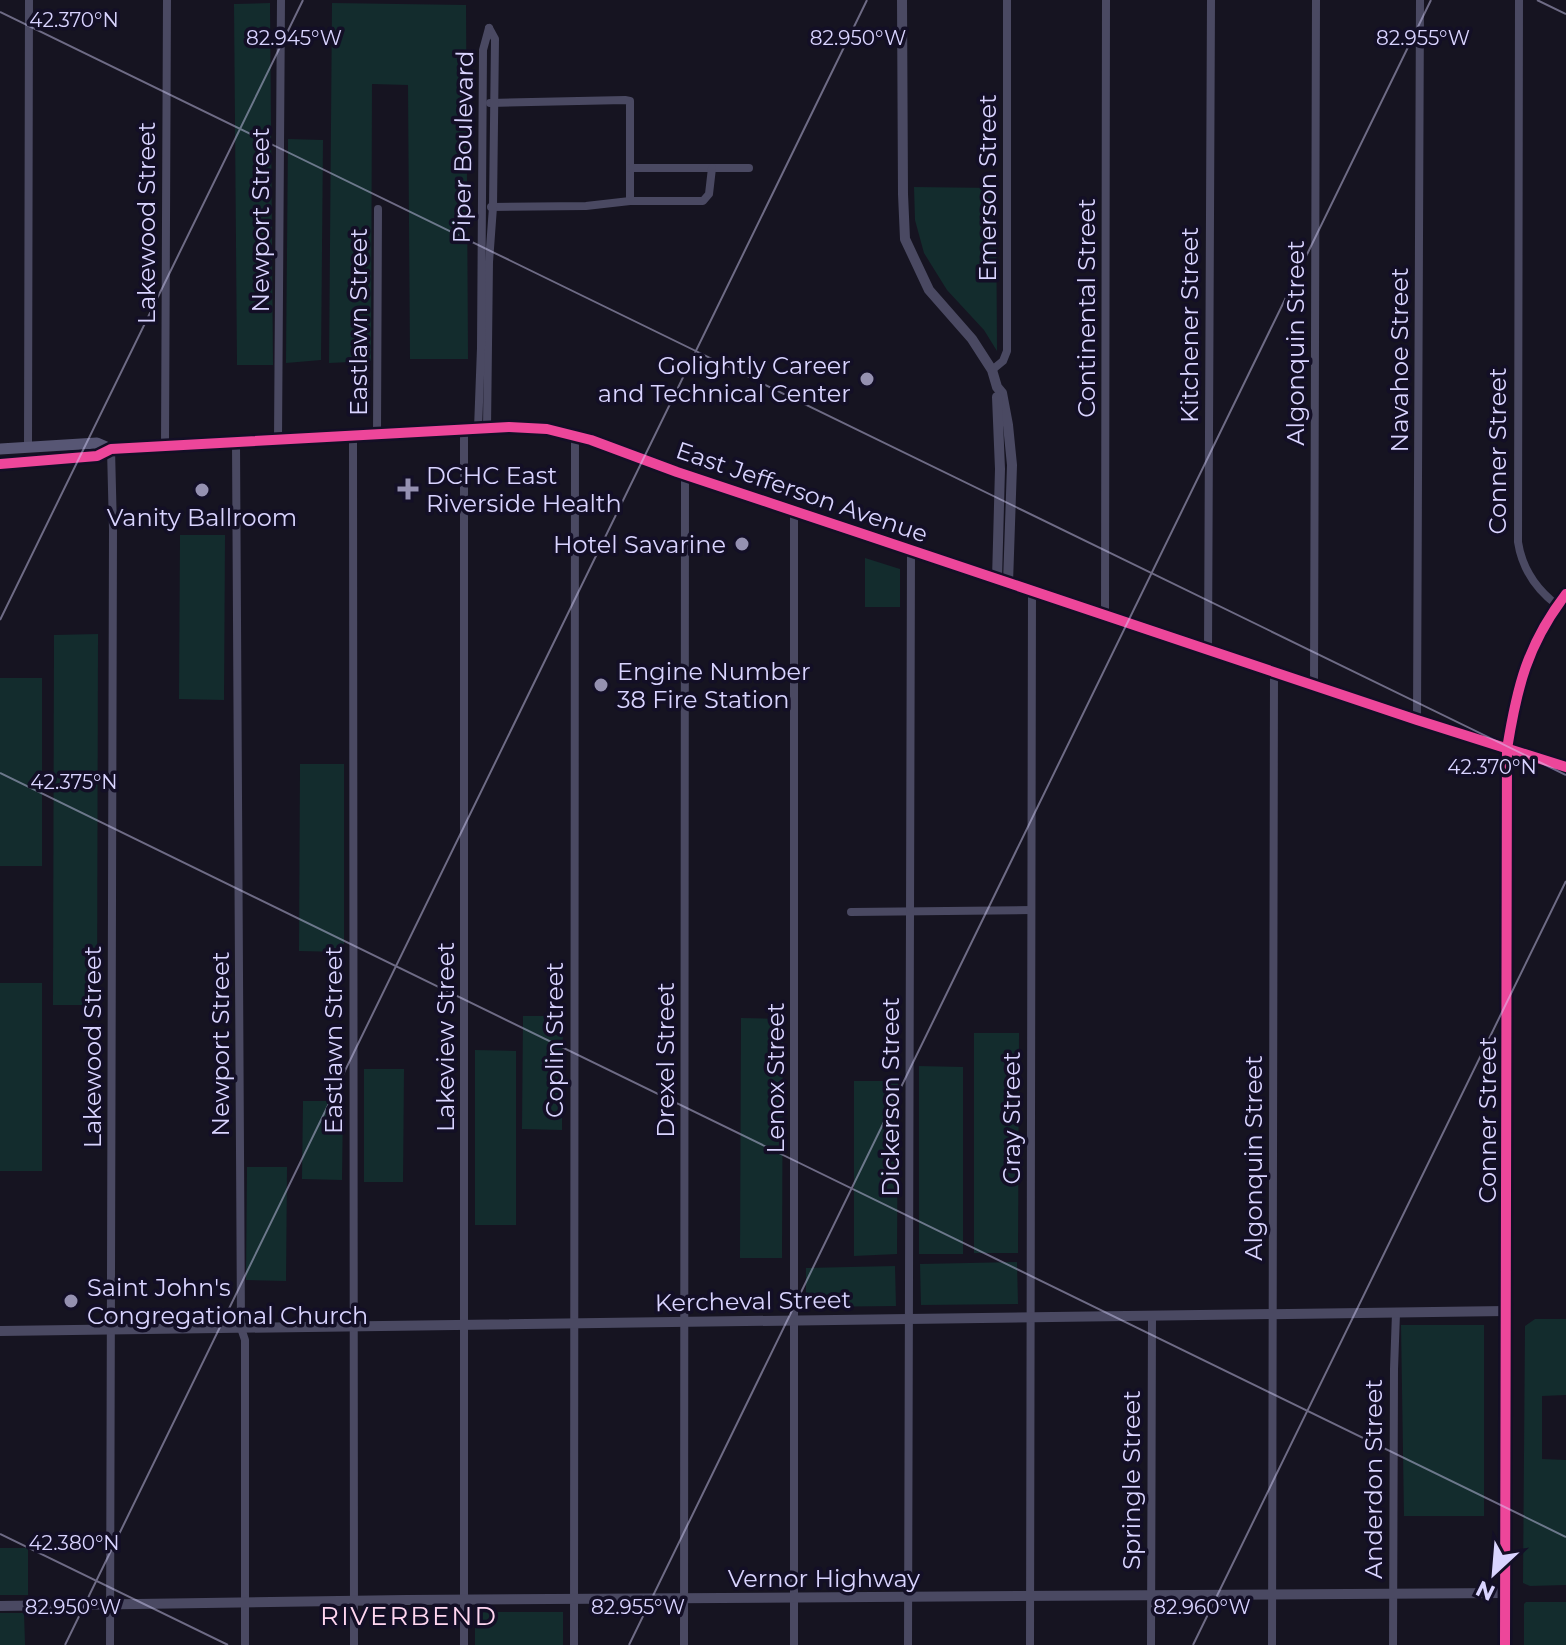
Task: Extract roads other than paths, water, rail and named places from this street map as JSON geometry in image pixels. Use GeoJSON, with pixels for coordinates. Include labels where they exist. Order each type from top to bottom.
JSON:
{"type":"FeatureCollection","features":[{"type":"Feature","properties":{"kind":"main road","name":"East Jefferson Avenue"},"geometry":{"type":"LineString","coordinates":[[0,464],[97,456],[111,449],[464,429],[531,427],[575,435],[1002,581],[1566,767]]}},
{"type":"Feature","properties":{"kind":"main road","name":"East Jefferson Avenue"},"geometry":{"type":"LineString","coordinates":[[0,449],[97,443],[111,449]]}},
{"type":"Feature","properties":{"kind":"main road","name":"Conner Street"},"geometry":{"type":"LineString","coordinates":[[1505,1645],[1507,749]]}},
{"type":"Feature","properties":{"kind":"street"},"geometry":{"type":"LineString","coordinates":[[28,447],[29,0]]}},
{"type":"Feature","properties":{"kind":"street","name":"Lakewood Street"},"geometry":{"type":"LineString","coordinates":[[165,446],[167,0]]}},
{"type":"Feature","properties":{"kind":"street","name":"Newport Street"},"geometry":{"type":"LineString","coordinates":[[278,440],[281,0]]}},
{"type":"Feature","properties":{"kind":"street"},"geometry":{"type":"LineString","coordinates":[[902,0],[905,239],[929,290],[972,339],[992,370],[1002,393],[1012,465],[1002,581]]}},
{"type":"Feature","properties":{"kind":"street","name":"Emerson Street"},"geometry":{"type":"LineString","coordinates":[[992,370],[1003,361],[1007,351],[1007,0]]}},
{"type":"Feature","properties":{"kind":"street","name":"Continental Street"},"geometry":{"type":"LineString","coordinates":[[1105,615],[1106,0]]}},
{"type":"Feature","properties":{"kind":"street","name":"Kitchener Street"},"geometry":{"type":"LineString","coordinates":[[1208,650],[1211,0]]}},
{"type":"Feature","properties":{"kind":"street","name":"Algonquin Street"},"geometry":{"type":"LineString","coordinates":[[1314,685],[1316,0]]}},
{"type":"Feature","properties":{"kind":"street","name":"Navahoe Street"},"geometry":{"type":"LineString","coordinates":[[1417,720],[1420,0]]}},
{"type":"Feature","properties":{"kind":"street","name":"Conner Street"},"geometry":{"type":"LineString","coordinates":[[1507,749],[1521,679],[1530,652],[1557,605],[1545,596],[1527,573],[1518,542],[1519,0]]}},
{"type":"Feature","properties":{"kind":"street","name":"Piper Boulevard"},"geometry":{"type":"LineString","coordinates":[[489,28],[495,39],[493,207],[482,429],[483,50],[489,28]]}},
{"type":"Feature","properties":{"kind":"street"},"geometry":{"type":"LineString","coordinates":[[483,102],[630,101],[630,201]]}},
{"type":"Feature","properties":{"kind":"street"},"geometry":{"type":"LineString","coordinates":[[630,168],[749,168]]}},
{"type":"Feature","properties":{"kind":"street"},"geometry":{"type":"LineString","coordinates":[[482,207],[703,201],[709,194],[712,168]]}},
{"type":"Feature","properties":{"kind":"street","name":"Eastlawn Street"},"geometry":{"type":"LineString","coordinates":[[377,434],[378,209]]}},
{"type":"Feature","properties":{"kind":"street","name":"Lakeview Street"},"geometry":{"type":"LineString","coordinates":[[464,429],[464,1645]]}},
{"type":"Feature","properties":{"kind":"street","name":"Coplin Street"},"geometry":{"type":"LineString","coordinates":[[574,1645],[575,435]]}},
{"type":"Feature","properties":{"kind":"street","name":"Eastlawn Street"},"geometry":{"type":"LineString","coordinates":[[353,436],[354,1645]]}},
{"type":"Feature","properties":{"kind":"street","name":"Newport Street"},"geometry":{"type":"LineString","coordinates":[[236,442],[245,1645]]}},
{"type":"Feature","properties":{"kind":"street","name":"Lakewood Street"},"geometry":{"type":"LineString","coordinates":[[110,1645],[111,449]]}},
{"type":"Feature","properties":{"kind":"street","name":"Drexel Street"},"geometry":{"type":"LineString","coordinates":[[684,1645],[685,474]]}},
{"type":"Feature","properties":{"kind":"street","name":"Lenox Street"},"geometry":{"type":"LineString","coordinates":[[794,511],[794,1645]]}},
{"type":"Feature","properties":{"kind":"street","name":"Dickerson Street"},"geometry":{"type":"LineString","coordinates":[[908,1645],[911,550]]}},
{"type":"Feature","properties":{"kind":"street","name":"Gray Street"},"geometry":{"type":"LineString","coordinates":[[1030,1645],[1032,590]]}},
{"type":"Feature","properties":{"kind":"street"},"geometry":{"type":"LineString","coordinates":[[1557,605],[1566,594]]}},
{"type":"Feature","properties":{"kind":"street","name":"Algonquin Street"},"geometry":{"type":"LineString","coordinates":[[1272,1645],[1274,672]]}},
{"type":"Feature","properties":{"kind":"street"},"geometry":{"type":"LineString","coordinates":[[851,912],[1031,910]]}},
{"type":"Feature","properties":{"kind":"street","name":"Kercheval Street"},"geometry":{"type":"LineString","coordinates":[[0,1331],[1506,1311]]}},
{"type":"Feature","properties":{"kind":"street","name":"Anderdon Street"},"geometry":{"type":"LineString","coordinates":[[1393,1645],[1396,1313]]}},
{"type":"Feature","properties":{"kind":"street","name":"Springle Street"},"geometry":{"type":"LineString","coordinates":[[1151,1645],[1152,1315]]}},
{"type":"Feature","properties":{"kind":"street","name":"Vernor Highway"},"geometry":{"type":"LineString","coordinates":[[0,1606],[1505,1593]]}},
{"type":"Feature","properties":{"kind":"place","name":"Golightly Career and Technical Center"},"geometry":{"type":"Point","coordinates":[867,379]}},
{"type":"Feature","properties":{"kind":"place","name":"DCHC East Riverside Health"},"geometry":{"type":"Point","coordinates":[408,489]}},
{"type":"Feature","properties":{"kind":"place","name":"Vanity Ballroom"},"geometry":{"type":"Point","coordinates":[202,490]}},
{"type":"Feature","properties":{"kind":"place","name":"Hotel Savarine"},"geometry":{"type":"Point","coordinates":[742,544]}},
{"type":"Feature","properties":{"kind":"place","name":"Engine Number 38 Fire Station"},"geometry":{"type":"Point","coordinates":[601,685]}},
{"type":"Feature","properties":{"kind":"place","name":"Saint John's Congregational Church"},"geometry":{"type":"Point","coordinates":[71,1301]}},
{"type":"Feature","properties":{"kind":"district","name":"RIVERBEND"},"geometry":{"type":"Point","coordinates":[409,1616]}}]}
